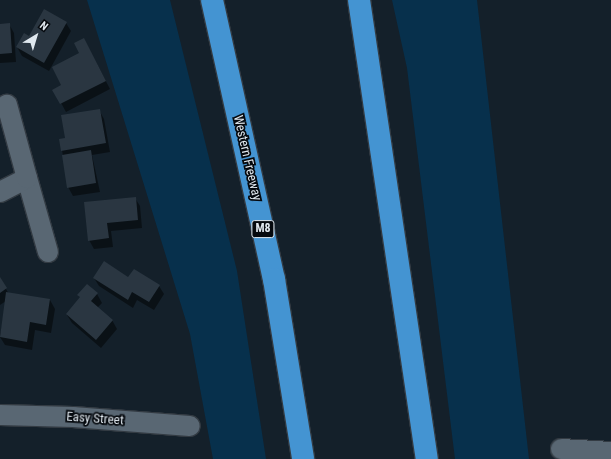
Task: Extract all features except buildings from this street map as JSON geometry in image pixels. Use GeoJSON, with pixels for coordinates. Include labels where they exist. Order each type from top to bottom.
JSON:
{"type":"FeatureCollection","features":[{"type":"Feature","properties":{"kind":"highway","name":"Western Freeway"},"geometry":{"type":"LineString","coordinates":[[212,0],[274,279],[303,459]]}},
{"type":"Feature","properties":{"kind":"highway"},"geometry":{"type":"LineString","coordinates":[[359,0],[426,459]]}},
{"type":"Feature","properties":{"kind":"street"},"geometry":{"type":"LineString","coordinates":[[7,105],[48,252]]}},
{"type":"Feature","properties":{"kind":"street"},"geometry":{"type":"LineString","coordinates":[[0,192],[27,178]]}},
{"type":"Feature","properties":{"kind":"street","name":"Easy Street"},"geometry":{"type":"LineString","coordinates":[[0,415],[73,417],[190,426]]}},
{"type":"Feature","properties":{"kind":"street"},"geometry":{"type":"LineString","coordinates":[[561,449],[611,452]]}},
{"type":"Feature","properties":{"kind":"shaded area"},"geometry":{"type":"Polygon","coordinates":[[[87,0],[170,0],[237,271],[266,459],[213,459],[190,334],[87,0]]]}},
{"type":"Feature","properties":{"kind":"shaded area"},"geometry":{"type":"Polygon","coordinates":[[[392,0],[477,0],[529,459],[455,459],[407,68],[392,0]]]}}]}
